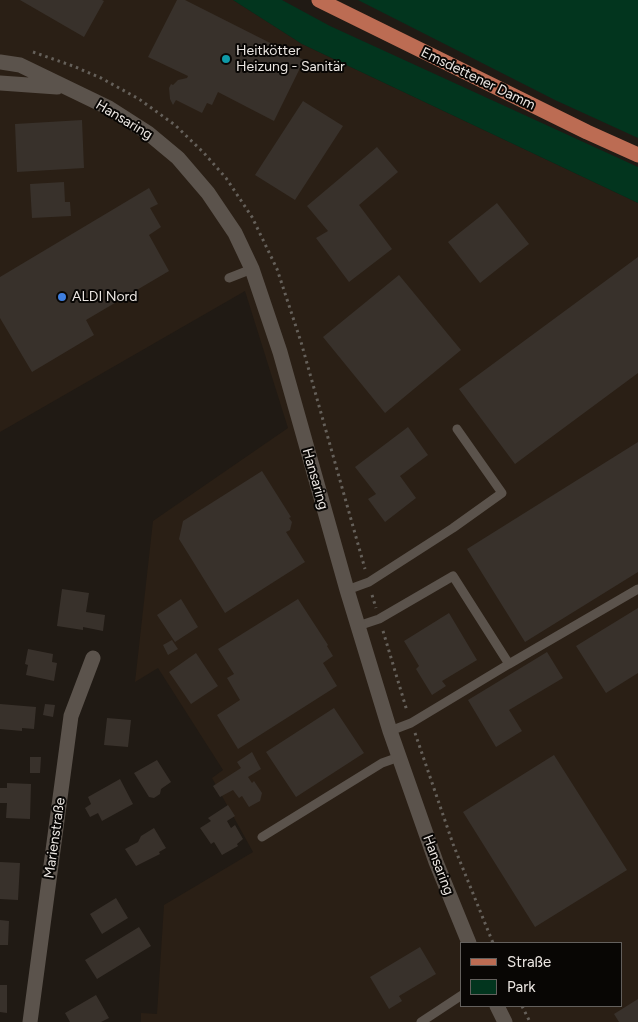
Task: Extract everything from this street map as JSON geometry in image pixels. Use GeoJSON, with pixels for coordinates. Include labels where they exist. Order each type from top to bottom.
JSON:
{"type":"FeatureCollection","features":[{"type":"Feature","properties":{"kind":"main road","name":"Emsdettener Damm"},"geometry":{"type":"LineString","coordinates":[[319,0],[587,132],[638,155]]}},
{"type":"Feature","properties":{"kind":"street","name":"Hansaring"},"geometry":{"type":"LineString","coordinates":[[0,62],[20,66],[109,108],[148,133],[178,158],[208,193],[235,233],[252,269],[280,352],[347,590],[390,731],[436,862],[469,942]]}},
{"type":"Feature","properties":{"kind":"street","name":"Hansaring"},"geometry":{"type":"LineString","coordinates":[[0,83],[21,86],[63,87]]}},
{"type":"Feature","properties":{"kind":"street","name":"Marienstraße"},"geometry":{"type":"LineString","coordinates":[[30,1022],[71,716],[93,658]]}},
{"type":"Feature","properties":{"kind":"street"},"geometry":{"type":"LineString","coordinates":[[497,1007],[504,1022]]}},
{"type":"Feature","properties":{"kind":"lane"},"geometry":{"type":"LineString","coordinates":[[229,278],[252,269]]}},
{"type":"Feature","properties":{"kind":"lane"},"geometry":{"type":"LineString","coordinates":[[347,590],[368,582],[454,528],[502,494],[457,429]]}},
{"type":"Feature","properties":{"kind":"lane"},"geometry":{"type":"LineString","coordinates":[[358,626],[379,619],[453,576],[509,664]]}},
{"type":"Feature","properties":{"kind":"lane"},"geometry":{"type":"LineString","coordinates":[[390,731],[411,724],[638,589]]}},
{"type":"Feature","properties":{"kind":"lane"},"geometry":{"type":"LineString","coordinates":[[262,837],[382,763],[399,757]]}},
{"type":"Feature","properties":{"kind":"lane"},"geometry":{"type":"LineString","coordinates":[[421,1022],[460,996]]}},
{"type":"Feature","properties":{"kind":"path"},"geometry":{"type":"LineString","coordinates":[[522,1007],[530,1022]]}},
{"type":"Feature","properties":{"kind":"shaded area"},"geometry":{"type":"Polygon","coordinates":[[[0,0],[233,0],[302,44],[638,203],[638,1022],[141,1022],[141,1013],[157,1014],[164,905],[253,852],[212,778],[223,770],[158,668],[135,682],[153,521],[288,428],[245,291],[0,432],[0,0]]]}},
{"type":"Feature","properties":{"kind":"green space"},"geometry":{"type":"Polygon","coordinates":[[[233,0],[282,0],[330,26],[638,167],[638,203],[302,44],[233,0]]]}},
{"type":"Feature","properties":{"kind":"green space"},"geometry":{"type":"Polygon","coordinates":[[[358,0],[638,0],[638,138],[555,100],[358,0]]]}},
{"type":"Feature","properties":{"kind":"building"},"geometry":{"type":"Polygon","coordinates":[[[20,0],[102,0],[104,1],[84,37],[20,0]]]}},
{"type":"Feature","properties":{"kind":"building","name":"Heitkötter Heizung - Sanitär"},"geometry":{"type":"Polygon","coordinates":[[[177,0],[185,0],[304,60],[274,121],[218,92],[212,105],[207,103],[202,113],[176,100],[173,105],[170,99],[169,88],[171,84],[173,85],[178,80],[188,76],[148,57],[177,0]]]}},
{"type":"Feature","properties":{"kind":"building"},"geometry":{"type":"Polygon","coordinates":[[[303,101],[343,126],[295,200],[255,175],[303,101]]]}},
{"type":"Feature","properties":{"kind":"building"},"geometry":{"type":"Polygon","coordinates":[[[82,120],[84,168],[17,172],[15,124],[82,120]]]}},
{"type":"Feature","properties":{"kind":"building"},"geometry":{"type":"Polygon","coordinates":[[[377,147],[398,172],[359,205],[392,249],[349,282],[316,238],[328,231],[307,206],[377,147]]]}},
{"type":"Feature","properties":{"kind":"building"},"geometry":{"type":"Polygon","coordinates":[[[64,182],[65,202],[70,202],[71,216],[32,218],[30,184],[64,182]]]}},
{"type":"Feature","properties":{"kind":"building","name":"ALDI Nord"},"geometry":{"type":"Polygon","coordinates":[[[149,188],[158,204],[150,208],[161,227],[149,235],[169,271],[86,320],[94,335],[32,372],[0,318],[0,277],[149,188]]]}},
{"type":"Feature","properties":{"kind":"building"},"geometry":{"type":"Polygon","coordinates":[[[497,203],[529,244],[480,283],[448,242],[497,203]]]}},
{"type":"Feature","properties":{"kind":"building"},"geometry":{"type":"Polygon","coordinates":[[[638,257],[638,373],[515,464],[459,389],[638,257]]]}},
{"type":"Feature","properties":{"kind":"building"},"geometry":{"type":"Polygon","coordinates":[[[399,275],[461,350],[385,413],[323,337],[399,275]]]}},
{"type":"Feature","properties":{"kind":"building"},"geometry":{"type":"Polygon","coordinates":[[[408,427],[428,455],[400,476],[416,498],[385,522],[368,499],[376,494],[355,467],[408,427]]]}},
{"type":"Feature","properties":{"kind":"building"},"geometry":{"type":"Polygon","coordinates":[[[638,442],[638,572],[525,642],[467,549],[638,442]]]}},
{"type":"Feature","properties":{"kind":"building"},"geometry":{"type":"Polygon","coordinates":[[[262,471],[291,517],[289,518],[292,522],[290,530],[286,532],[305,562],[225,613],[179,539],[183,521],[262,471]]]}},
{"type":"Feature","properties":{"kind":"building"},"geometry":{"type":"Polygon","coordinates":[[[62,589],[89,593],[86,612],[105,615],[103,631],[83,627],[83,630],[57,626],[62,589]]]}},
{"type":"Feature","properties":{"kind":"building"},"geometry":{"type":"Polygon","coordinates":[[[181,599],[198,627],[175,642],[157,615],[181,599]]]}},
{"type":"Feature","properties":{"kind":"building"},"geometry":{"type":"Polygon","coordinates":[[[298,599],[333,656],[323,663],[337,686],[238,749],[217,715],[240,700],[227,678],[234,674],[218,649],[298,599]]]}},
{"type":"Feature","properties":{"kind":"building"},"geometry":{"type":"Polygon","coordinates":[[[638,608],[638,673],[606,693],[576,646],[638,608]]]}},
{"type":"Feature","properties":{"kind":"building"},"geometry":{"type":"Polygon","coordinates":[[[449,613],[477,660],[442,681],[446,686],[432,695],[416,669],[419,666],[404,641],[449,613]]]}},
{"type":"Feature","properties":{"kind":"building"},"geometry":{"type":"Polygon","coordinates":[[[172,640],[178,649],[168,655],[163,645],[172,640]]]}},
{"type":"Feature","properties":{"kind":"building"},"geometry":{"type":"Polygon","coordinates":[[[28,649],[53,654],[52,662],[57,663],[54,681],[26,675],[28,665],[25,664],[28,649]]]}},
{"type":"Feature","properties":{"kind":"building"},"geometry":{"type":"Polygon","coordinates":[[[547,652],[563,678],[509,710],[522,731],[496,747],[468,700],[547,652]]]}},
{"type":"Feature","properties":{"kind":"building"},"geometry":{"type":"Polygon","coordinates":[[[196,653],[218,686],[191,704],[169,672],[196,653]]]}},
{"type":"Feature","properties":{"kind":"building"},"geometry":{"type":"Polygon","coordinates":[[[0,704],[36,707],[34,729],[22,728],[22,731],[0,729],[0,704]]]}},
{"type":"Feature","properties":{"kind":"building"},"geometry":{"type":"Polygon","coordinates":[[[45,704],[55,705],[53,717],[43,715],[45,704]]]}},
{"type":"Feature","properties":{"kind":"building"},"geometry":{"type":"Polygon","coordinates":[[[334,708],[364,753],[296,797],[266,752],[334,708]]]}},
{"type":"Feature","properties":{"kind":"building"},"geometry":{"type":"Polygon","coordinates":[[[107,718],[131,720],[128,747],[104,745],[107,718]]]}},
{"type":"Feature","properties":{"kind":"building"},"geometry":{"type":"Polygon","coordinates":[[[252,752],[261,769],[248,777],[252,783],[254,781],[262,793],[260,801],[249,807],[242,796],[239,798],[233,790],[220,797],[213,786],[241,768],[237,762],[252,752]]]}},
{"type":"Feature","properties":{"kind":"building"},"geometry":{"type":"Polygon","coordinates":[[[554,755],[627,870],[535,927],[463,812],[554,755]]]}},
{"type":"Feature","properties":{"kind":"building"},"geometry":{"type":"Polygon","coordinates":[[[30,757],[41,757],[40,773],[30,773],[30,757]]]}},
{"type":"Feature","properties":{"kind":"building"},"geometry":{"type":"Polygon","coordinates":[[[157,760],[171,782],[161,789],[160,794],[154,798],[149,797],[134,773],[157,760]]]}},
{"type":"Feature","properties":{"kind":"building"},"geometry":{"type":"Polygon","coordinates":[[[120,779],[133,804],[102,821],[98,813],[90,817],[85,808],[91,804],[88,797],[120,779]]]}},
{"type":"Feature","properties":{"kind":"building"},"geometry":{"type":"Polygon","coordinates":[[[7,783],[31,784],[30,819],[6,818],[7,803],[0,803],[0,788],[7,788],[7,783]]]}},
{"type":"Feature","properties":{"kind":"building"},"geometry":{"type":"Polygon","coordinates":[[[228,805],[235,816],[227,821],[231,828],[235,825],[243,839],[237,844],[238,846],[222,855],[214,842],[211,844],[200,828],[211,821],[208,818],[228,805]]]}},
{"type":"Feature","properties":{"kind":"building"},"geometry":{"type":"Polygon","coordinates":[[[154,828],[166,848],[159,852],[160,854],[136,866],[125,849],[138,842],[141,836],[154,828]]]}},
{"type":"Feature","properties":{"kind":"building"},"geometry":{"type":"Polygon","coordinates":[[[0,862],[20,863],[18,900],[0,899],[0,862]]]}},
{"type":"Feature","properties":{"kind":"building"},"geometry":{"type":"Polygon","coordinates":[[[116,898],[128,918],[102,934],[90,914],[116,898]]]}},
{"type":"Feature","properties":{"kind":"building"},"geometry":{"type":"Polygon","coordinates":[[[0,920],[9,921],[8,945],[0,945],[0,920]]]}},
{"type":"Feature","properties":{"kind":"building"},"geometry":{"type":"Polygon","coordinates":[[[139,927],[151,946],[97,979],[85,960],[139,927]]]}},
{"type":"Feature","properties":{"kind":"building"},"geometry":{"type":"Polygon","coordinates":[[[420,947],[436,974],[399,996],[402,1001],[389,1009],[370,977],[420,947]]]}},
{"type":"Feature","properties":{"kind":"building"},"geometry":{"type":"Polygon","coordinates":[[[0,985],[7,985],[7,1013],[0,1012],[0,985]]]}},
{"type":"Feature","properties":{"kind":"building"},"geometry":{"type":"Polygon","coordinates":[[[96,995],[109,1018],[101,1022],[70,1022],[65,1013],[96,995]]]}},
{"type":"Feature","properties":{"kind":"building"},"geometry":{"type":"Polygon","coordinates":[[[638,999],[638,1022],[619,1022],[614,1014],[638,999]]]}},
{"type":"Feature","properties":{"kind":"place","name":"Heitkötter Heizung - Sanitär"},"geometry":{"type":"Point","coordinates":[226,59]}},
{"type":"Feature","properties":{"kind":"place","name":"ALDI Nord"},"geometry":{"type":"Point","coordinates":[62,297]}}]}
